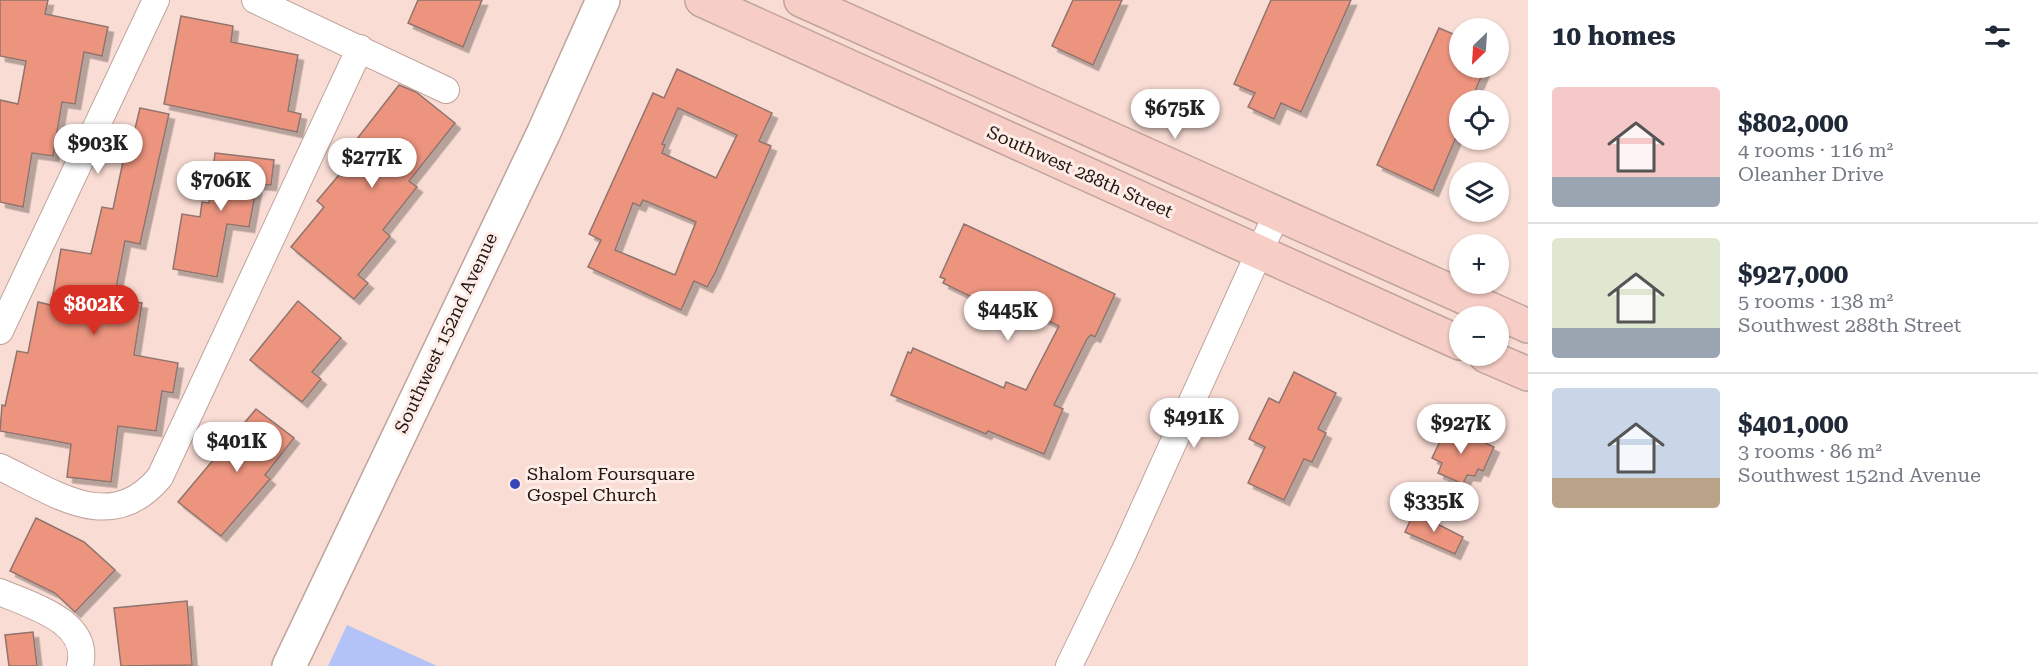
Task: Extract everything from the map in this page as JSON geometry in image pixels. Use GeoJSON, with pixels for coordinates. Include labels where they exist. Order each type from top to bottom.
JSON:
{"type":"FeatureCollection","features":[{"type":"Feature","properties":{"kind":"main road","name":"Southwest 288th Street"},"geometry":{"type":"LineString","coordinates":[[702,0],[1449,339]]}},
{"type":"Feature","properties":{"kind":"main road"},"geometry":{"type":"LineString","coordinates":[[801,0],[1528,326]]}},
{"type":"Feature","properties":{"kind":"main road"},"geometry":{"type":"LineString","coordinates":[[985,129],[1003,90]]}},
{"type":"Feature","properties":{"kind":"main road"},"geometry":{"type":"LineString","coordinates":[[1509,366],[1528,374]]}},
{"type":"Feature","properties":{"kind":"street"},"geometry":{"type":"LineString","coordinates":[[0,331],[156,0]]}},
{"type":"Feature","properties":{"kind":"street"},"geometry":{"type":"LineString","coordinates":[[255,0],[446,90]]}},
{"type":"Feature","properties":{"kind":"street","name":"Southwest 152nd Avenue"},"geometry":{"type":"LineString","coordinates":[[289,666],[544,132],[603,0]]}},
{"type":"Feature","properties":{"kind":"street"},"geometry":{"type":"LineString","coordinates":[[0,467],[81,505],[106,508],[128,504],[147,492],[160,477],[360,48]]}},
{"type":"Feature","properties":{"kind":"street"},"geometry":{"type":"LineString","coordinates":[[1069,666],[1277,213]]}},
{"type":"Feature","properties":{"kind":"street"},"geometry":{"type":"LineString","coordinates":[[0,592],[60,619],[70,627],[78,640],[81,666]]}},
{"type":"Feature","properties":{"kind":"shaded area"},"geometry":{"type":"Polygon","coordinates":[[[347,625],[437,666],[328,666],[347,625]]]}},
{"type":"Feature","properties":{"kind":"building"},"geometry":{"type":"Polygon","coordinates":[[[0,0],[48,0],[45,14],[108,27],[102,56],[84,52],[75,104],[62,102],[53,156],[32,153],[23,207],[0,202],[0,100],[18,104],[26,61],[0,56],[0,0]]]}},
{"type":"Feature","properties":{"kind":"building"},"geometry":{"type":"Polygon","coordinates":[[[418,0],[482,0],[463,47],[408,23],[418,0]]]}},
{"type":"Feature","properties":{"kind":"building"},"geometry":{"type":"Polygon","coordinates":[[[1073,0],[1122,0],[1093,65],[1052,46],[1073,0]]]}},
{"type":"Feature","properties":{"kind":"building"},"geometry":{"type":"Polygon","coordinates":[[[1271,0],[1351,0],[1301,112],[1281,103],[1274,119],[1248,107],[1255,93],[1234,84],[1271,0]]]}},
{"type":"Feature","properties":{"kind":"building"},"geometry":{"type":"Polygon","coordinates":[[[181,16],[233,26],[231,42],[298,55],[288,111],[301,114],[297,132],[164,104],[181,16]]]}},
{"type":"Feature","properties":{"kind":"building"},"geometry":{"type":"Polygon","coordinates":[[[1439,28],[1449,32],[1449,78],[1481,78],[1475,90],[1449,90],[1451,150],[1433,191],[1377,165],[1439,28]]]}},
{"type":"Feature","properties":{"kind":"building"},"geometry":{"type":"Polygon","coordinates":[[[677,69],[772,113],[759,141],[771,146],[715,273],[707,287],[694,281],[681,310],[588,267],[601,240],[589,234],[653,93],[664,98],[677,69]],[[678,108],[662,144],[665,145],[662,153],[716,178],[737,135],[678,108]],[[643,200],[640,206],[633,203],[615,250],[675,275],[696,222],[643,200]]]}},
{"type":"Feature","properties":{"kind":"building"},"geometry":{"type":"Polygon","coordinates":[[[399,85],[416,92],[455,123],[409,181],[417,187],[383,230],[390,236],[358,275],[368,283],[354,299],[291,247],[324,207],[317,201],[344,169],[365,171],[369,148],[353,144],[399,85]]]}},
{"type":"Feature","properties":{"kind":"building"},"geometry":{"type":"Polygon","coordinates":[[[140,108],[169,114],[140,244],[125,241],[114,299],[142,303],[134,355],[178,363],[173,393],[162,391],[156,431],[118,426],[111,482],[67,477],[71,444],[0,431],[2,405],[5,406],[17,351],[28,353],[38,302],[51,305],[61,249],[91,254],[102,207],[113,209],[124,157],[128,158],[140,108]]]}},
{"type":"Feature","properties":{"kind":"building"},"geometry":{"type":"Polygon","coordinates":[[[215,153],[274,160],[271,185],[257,184],[249,227],[227,224],[217,277],[173,269],[182,214],[200,217],[202,202],[209,203],[215,153]]]}},
{"type":"Feature","properties":{"kind":"building"},"geometry":{"type":"Polygon","coordinates":[[[964,224],[1115,294],[1095,337],[1091,335],[1087,339],[1054,405],[1063,409],[1044,454],[988,431],[986,434],[891,395],[908,352],[911,353],[913,348],[1004,388],[1006,382],[1026,390],[1059,326],[1005,300],[1003,305],[997,302],[994,308],[943,283],[945,279],[940,277],[964,224]]]}},
{"type":"Feature","properties":{"kind":"building"},"geometry":{"type":"Polygon","coordinates":[[[298,301],[341,338],[312,372],[321,379],[302,402],[250,360],[298,301]]]}},
{"type":"Feature","properties":{"kind":"building"},"geometry":{"type":"Polygon","coordinates":[[[1294,372],[1336,393],[1318,429],[1326,433],[1312,462],[1304,459],[1284,500],[1248,483],[1265,447],[1249,439],[1269,398],[1279,403],[1294,372]]]}},
{"type":"Feature","properties":{"kind":"building"},"geometry":{"type":"Polygon","coordinates":[[[256,409],[294,438],[265,475],[270,479],[221,536],[178,502],[256,409]]]}},
{"type":"Feature","properties":{"kind":"building"},"geometry":{"type":"Polygon","coordinates":[[[1448,425],[1494,447],[1483,471],[1478,469],[1475,476],[1467,475],[1463,484],[1438,473],[1442,463],[1432,458],[1448,425]]]}},
{"type":"Feature","properties":{"kind":"building"},"geometry":{"type":"Polygon","coordinates":[[[1414,512],[1463,537],[1455,554],[1405,532],[1414,512]]]}},
{"type":"Feature","properties":{"kind":"building"},"geometry":{"type":"Polygon","coordinates":[[[36,518],[84,542],[115,570],[75,612],[55,593],[10,571],[36,518]]]}},
{"type":"Feature","properties":{"kind":"building"},"geometry":{"type":"Polygon","coordinates":[[[187,601],[192,665],[121,666],[114,608],[187,601]]]}},
{"type":"Feature","properties":{"kind":"building"},"geometry":{"type":"Polygon","coordinates":[[[33,632],[37,666],[9,666],[5,635],[33,632]]]}},
{"type":"Feature","properties":{"kind":"place","name":"Shalom Foursquare Gospel Church"},"geometry":{"type":"Point","coordinates":[515,484]}}]}
